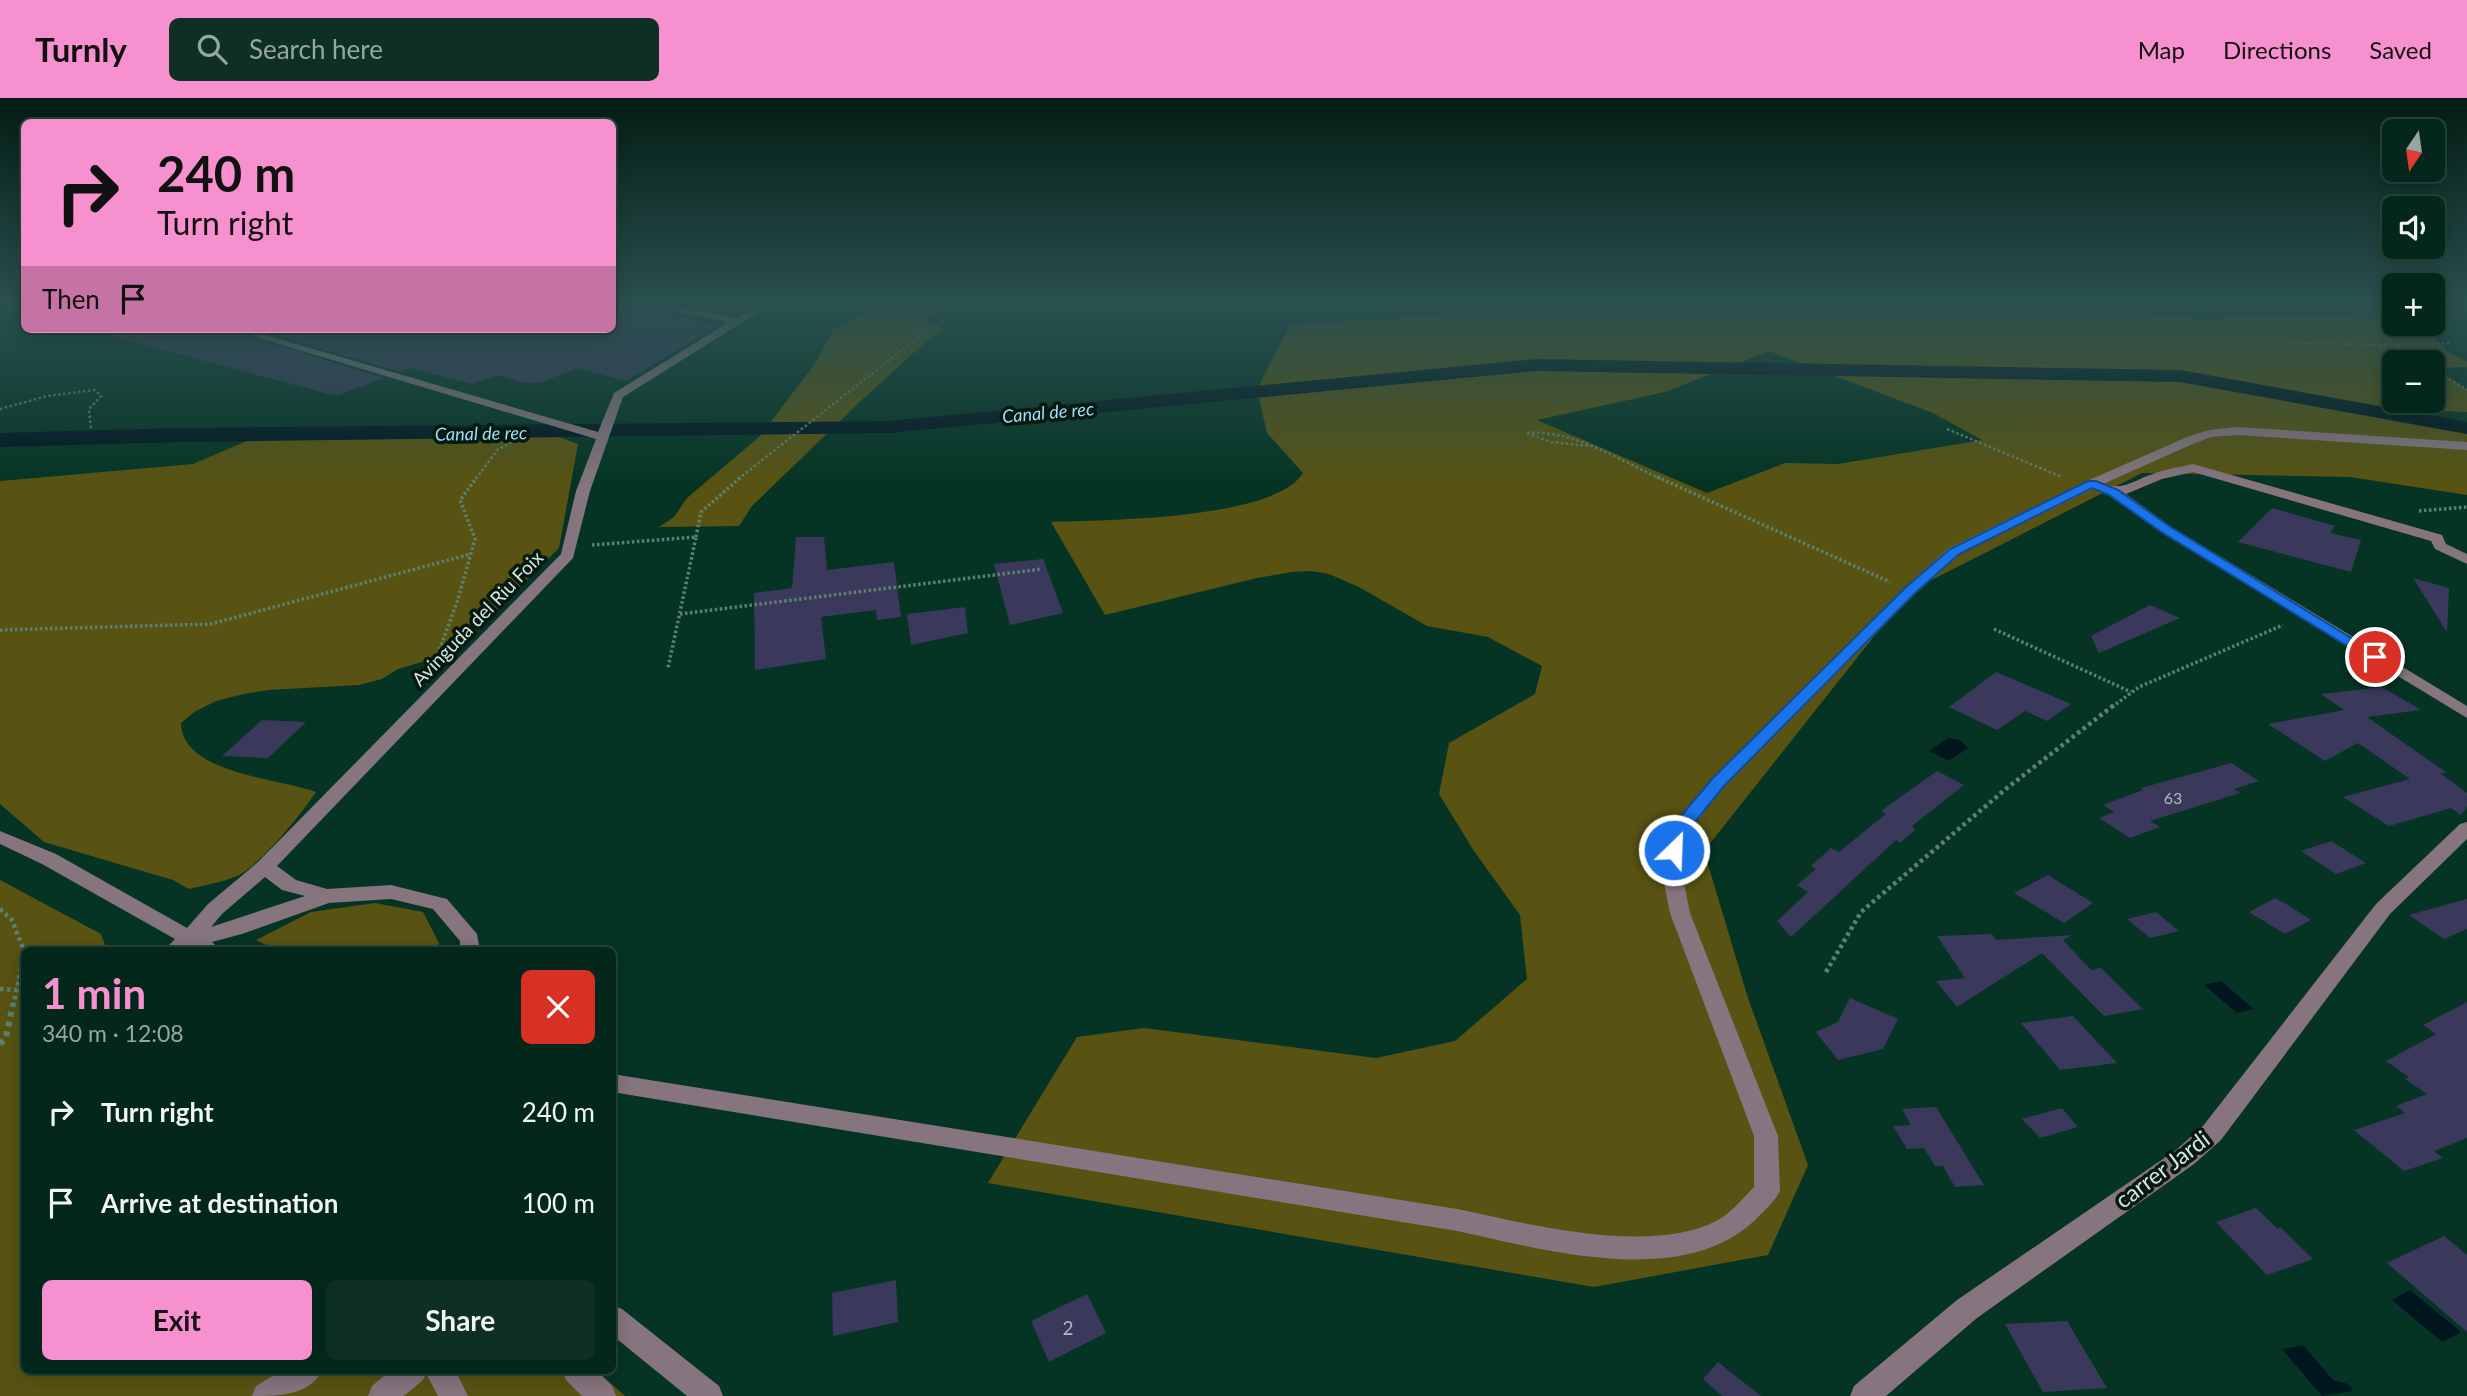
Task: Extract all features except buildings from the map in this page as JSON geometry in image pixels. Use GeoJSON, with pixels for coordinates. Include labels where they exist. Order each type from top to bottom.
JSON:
{"type":"FeatureCollection","features":[{"type":"Feature","properties":{"kind":"street"},"geometry":{"type":"LineString","coordinates":[[352,364],[601,437]]}},
{"type":"Feature","properties":{"kind":"street","name":"Avinguda del Riu Foix"},"geometry":{"type":"LineString","coordinates":[[181,945],[215,909],[265,867],[568,555],[583,491],[618,395],[669,364]]}},
{"type":"Feature","properties":{"kind":"street"},"geometry":{"type":"LineString","coordinates":[[620,1083],[1457,1220],[1572,1242],[1667,1248],[1728,1228],[1767,1191],[1766,1136],[1680,913],[1671,868],[1678,832],[1718,783],[1910,591],[1954,551],[2089,485],[2191,440],[2209,434],[2238,431],[2467,446]]}},
{"type":"Feature","properties":{"kind":"street"},"geometry":{"type":"LineString","coordinates":[[2113,492],[2127,490],[2158,475],[2193,468],[2437,538],[2440,546],[2467,560]]}},
{"type":"Feature","properties":{"kind":"street"},"geometry":{"type":"LineString","coordinates":[[2089,485],[2113,492],[2165,528],[2467,712]]}},
{"type":"Feature","properties":{"kind":"street","name":"carrer Jardi"},"geometry":{"type":"LineString","coordinates":[[1864,1396],[1967,1309],[2185,1157],[2212,1133],[2383,909],[2467,828]]}},
{"type":"Feature","properties":{"kind":"street"},"geometry":{"type":"LineString","coordinates":[[0,837],[49,859],[129,903],[181,945],[327,896],[391,892],[440,904],[470,939],[470,947]]}},
{"type":"Feature","properties":{"kind":"street"},"geometry":{"type":"LineString","coordinates":[[265,867],[289,885],[327,896]]}},
{"type":"Feature","properties":{"kind":"street"},"geometry":{"type":"LineString","coordinates":[[616,1321],[709,1396]]}},
{"type":"Feature","properties":{"kind":"street"},"geometry":{"type":"LineString","coordinates":[[266,1396],[302,1374]]}},
{"type":"Feature","properties":{"kind":"street"},"geometry":{"type":"LineString","coordinates":[[382,1396],[408,1374]]}},
{"type":"Feature","properties":{"kind":"street"},"geometry":{"type":"LineString","coordinates":[[441,1374],[454,1396]]}},
{"type":"Feature","properties":{"kind":"street"},"geometry":{"type":"LineString","coordinates":[[580,1374],[602,1396]]}},
{"type":"Feature","properties":{"kind":"path"},"geometry":{"type":"LineString","coordinates":[[668,668],[701,512],[738,479],[885,364]]}},
{"type":"Feature","properties":{"kind":"path"},"geometry":{"type":"LineString","coordinates":[[2445,376],[2467,390]]}},
{"type":"Feature","properties":{"kind":"path"},"geometry":{"type":"LineString","coordinates":[[0,409],[73,390],[95,390],[101,396],[89,408],[91,430]]}},
{"type":"Feature","properties":{"kind":"path"},"geometry":{"type":"LineString","coordinates":[[457,669],[436,661],[475,539],[460,500],[497,450],[549,421]]}},
{"type":"Feature","properties":{"kind":"path"},"geometry":{"type":"LineString","coordinates":[[1947,429],[2089,485]]}},
{"type":"Feature","properties":{"kind":"path"},"geometry":{"type":"LineString","coordinates":[[1588,446],[1550,442],[1526,433],[1551,430],[1588,446],[1910,591]]}},
{"type":"Feature","properties":{"kind":"path"},"geometry":{"type":"LineString","coordinates":[[570,547],[696,537]]}},
{"type":"Feature","properties":{"kind":"path"},"geometry":{"type":"LineString","coordinates":[[0,630],[211,624],[471,554]]}},
{"type":"Feature","properties":{"kind":"path"},"geometry":{"type":"LineString","coordinates":[[680,614],[1042,569]]}},
{"type":"Feature","properties":{"kind":"path"},"geometry":{"type":"LineString","coordinates":[[1826,972],[1861,912],[2007,788],[2139,687],[2306,615]]}},
{"type":"Feature","properties":{"kind":"path"},"geometry":{"type":"LineString","coordinates":[[1994,629],[2131,693]]}},
{"type":"Feature","properties":{"kind":"path"},"geometry":{"type":"LineString","coordinates":[[0,909],[12,919],[22,947]]}},
{"type":"Feature","properties":{"kind":"path"},"geometry":{"type":"LineString","coordinates":[[0,1044],[6,1037],[21,969]]}},
{"type":"Feature","properties":{"kind":"path"},"geometry":{"type":"LineString","coordinates":[[0,989],[17,990]]}},
{"type":"Feature","properties":{"kind":"shaded area"},"geometry":{"type":"Polygon","coordinates":[[[902,364],[752,506],[739,526],[659,527],[674,517],[687,498],[760,436],[814,365],[902,364]]]}},
{"type":"Feature","properties":{"kind":"shaded area"},"geometry":{"type":"Polygon","coordinates":[[[1270,364],[1737,364],[1665,392],[1537,420],[1707,493],[1785,463],[1838,464],[1982,440],[1933,413],[1802,364],[2382,364],[2382,413],[2398,413],[2408,419],[2467,428],[2467,495],[2350,477],[2142,473],[1910,591],[1704,851],[1748,998],[1808,1165],[1768,1255],[1594,1287],[988,1183],[1077,1037],[1144,1028],[1376,1058],[1455,1041],[1527,979],[1520,915],[1474,851],[1439,794],[1449,743],[1535,694],[1542,666],[1488,637],[1427,626],[1359,587],[1329,574],[1311,571],[1257,578],[1105,615],[1051,522],[1146,518],[1224,509],[1259,500],[1286,489],[1303,473],[1267,433],[1257,389],[1270,364]]]}},
{"type":"Feature","properties":{"kind":"shaded area"},"geometry":{"type":"Polygon","coordinates":[[[2445,364],[2467,364],[2467,367],[2445,368],[2445,364]]]}},
{"type":"Feature","properties":{"kind":"shaded area"},"geometry":{"type":"Polygon","coordinates":[[[2445,375],[2467,390],[2467,412],[2445,411],[2445,375]]]}},
{"type":"Feature","properties":{"kind":"shaded area"},"geometry":{"type":"Polygon","coordinates":[[[533,427],[578,444],[559,548],[453,653],[398,669],[382,679],[359,685],[268,690],[216,701],[194,712],[181,723],[186,740],[197,753],[214,764],[316,792],[280,838],[246,870],[226,880],[189,889],[173,880],[44,842],[0,804],[0,481],[193,464],[263,434],[533,427]]]}},
{"type":"Feature","properties":{"kind":"shaded area"},"geometry":{"type":"Polygon","coordinates":[[[0,880],[101,934],[106,947],[21,947],[21,1374],[600,1374],[625,1396],[0,1396],[0,880]]]}},
{"type":"Feature","properties":{"kind":"shaded area"},"geometry":{"type":"Polygon","coordinates":[[[375,903],[423,912],[439,943],[438,947],[270,947],[256,940],[311,912],[375,903]]]}},
{"type":"Feature","properties":{"kind":"water"},"geometry":{"type":"Polygon","coordinates":[[[1948,738],[1960,740],[1968,748],[1949,761],[1929,751],[1948,738]]]}},
{"type":"Feature","properties":{"kind":"water"},"geometry":{"type":"Polygon","coordinates":[[[2221,981],[2254,1009],[2237,1013],[2204,985],[2221,981]]]}},
{"type":"Feature","properties":{"kind":"water"},"geometry":{"type":"Polygon","coordinates":[[[2410,1290],[2461,1332],[2442,1342],[2392,1300],[2410,1290]]]}},
{"type":"Feature","properties":{"kind":"water"},"geometry":{"type":"Polygon","coordinates":[[[2303,1345],[2333,1380],[2348,1384],[2353,1391],[2322,1396],[2282,1349],[2303,1345]]]}},
{"type":"Feature","properties":{"kind":"waterway","name":"Canal de rec"},"geometry":{"type":"LineString","coordinates":[[0,440],[179,435],[889,427],[1537,365],[2180,376],[2467,428]]}},
{"type":"Feature","properties":{"kind":"route"},"geometry":{"type":"LineString","coordinates":[[1674,850],[1678,832],[1718,783],[1910,591],[1954,551],[2092,484],[2113,492],[2165,528],[2375,657]]}}]}
